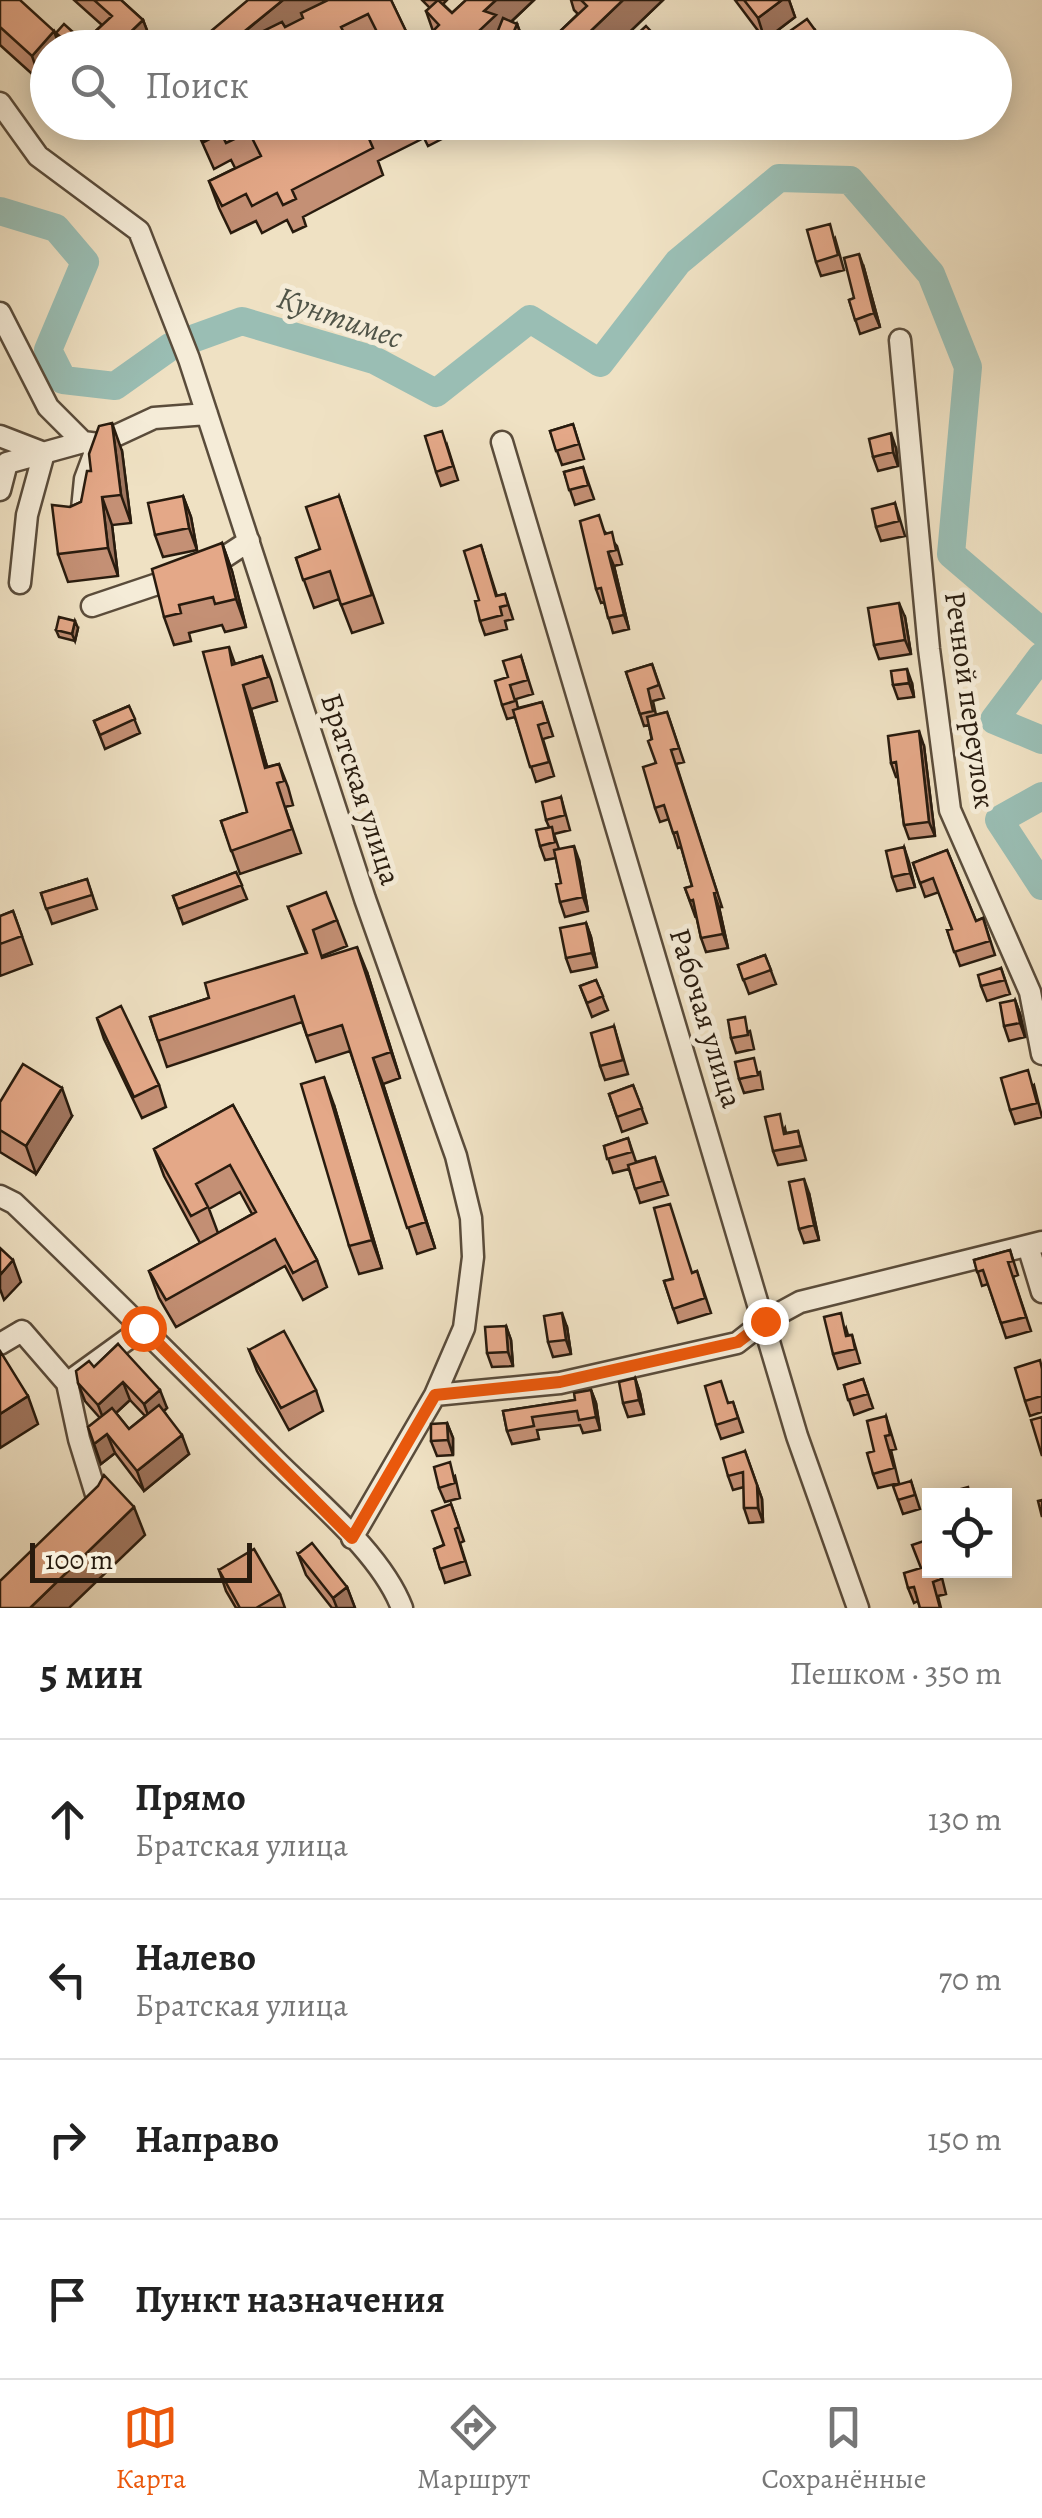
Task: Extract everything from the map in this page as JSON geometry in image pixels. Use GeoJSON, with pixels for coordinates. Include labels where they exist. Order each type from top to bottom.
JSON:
{"type":"FeatureCollection","features":[{"type":"Feature","properties":{"kind":"street","name":"Братская улица"},"geometry":{"type":"LineString","coordinates":[[0,103],[38,156],[139,232],[189,359],[366,899],[456,1156],[471,1218],[473,1257],[464,1328],[435,1395],[352,1538]]}},
{"type":"Feature","properties":{"kind":"street"},"geometry":{"type":"LineString","coordinates":[[0,313],[48,406],[91,443]]}},
{"type":"Feature","properties":{"kind":"street","name":"Речной переулок"},"geometry":{"type":"LineString","coordinates":[[900,340],[929,650],[950,810],[1030,992],[1042,1054]]}},
{"type":"Feature","properties":{"kind":"street"},"geometry":{"type":"LineString","coordinates":[[0,490],[7,463],[91,443],[154,418],[207,414]]}},
{"type":"Feature","properties":{"kind":"street"},"geometry":{"type":"LineString","coordinates":[[0,436],[44,453]]}},
{"type":"Feature","properties":{"kind":"street","name":"Рабочая улица"},"geometry":{"type":"LineString","coordinates":[[502,442],[797,1436],[858,1608]]}},
{"type":"Feature","properties":{"kind":"street"},"geometry":{"type":"LineString","coordinates":[[82,521],[91,443]]}},
{"type":"Feature","properties":{"kind":"street"},"geometry":{"type":"LineString","coordinates":[[20,583],[27,515],[44,453]]}},
{"type":"Feature","properties":{"kind":"street"},"geometry":{"type":"LineString","coordinates":[[92,606],[211,566],[249,541]]}},
{"type":"Feature","properties":{"kind":"street"},"geometry":{"type":"LineString","coordinates":[[0,1196],[14,1203],[143,1328],[352,1538],[396,1591],[402,1608]]}},
{"type":"Feature","properties":{"kind":"street"},"geometry":{"type":"LineString","coordinates":[[435,1395],[560,1382],[738,1342],[765,1321],[800,1302],[1035,1244],[1042,1292]]}},
{"type":"Feature","properties":{"kind":"street"},"geometry":{"type":"LineString","coordinates":[[67,1383],[143,1328]]}},
{"type":"Feature","properties":{"kind":"street"},"geometry":{"type":"LineString","coordinates":[[0,1344],[22,1331],[67,1383],[99,1504],[71,1531]]}},
{"type":"Feature","properties":{"kind":"building"},"geometry":{"type":"Polygon","coordinates":[[[0,0],[20,0],[53,30],[30,30],[30,54],[0,27],[0,0]]]}},
{"type":"Feature","properties":{"kind":"building"},"geometry":{"type":"Polygon","coordinates":[[[94,0],[121,0],[143,20],[133,30],[97,30],[112,16],[94,0]]]}},
{"type":"Feature","properties":{"kind":"building"},"geometry":{"type":"Polygon","coordinates":[[[248,0],[283,0],[246,30],[212,30],[248,0]]]}},
{"type":"Feature","properties":{"kind":"building"},"geometry":{"type":"Polygon","coordinates":[[[328,0],[391,0],[405,30],[376,30],[368,14],[341,27],[343,30],[266,30],[282,22],[285,27],[303,18],[301,13],[328,0]]]}},
{"type":"Feature","properties":{"kind":"building"},"geometry":{"type":"Polygon","coordinates":[[[438,0],[452,13],[466,0],[496,0],[484,11],[496,15],[480,30],[434,30],[439,25],[426,11],[438,0]]]}},
{"type":"Feature","properties":{"kind":"building"},"geometry":{"type":"Polygon","coordinates":[[[581,0],[623,0],[592,30],[561,30],[587,6],[581,0]]]}},
{"type":"Feature","properties":{"kind":"building"},"geometry":{"type":"Polygon","coordinates":[[[744,0],[782,0],[758,18],[744,0]]]}},
{"type":"Feature","properties":{"kind":"building"},"geometry":{"type":"Polygon","coordinates":[[[503,18],[517,24],[514,30],[498,30],[503,18]]]}},
{"type":"Feature","properties":{"kind":"building"},"geometry":{"type":"Polygon","coordinates":[[[807,19],[815,30],[791,30],[807,19]]]}},
{"type":"Feature","properties":{"kind":"building"},"geometry":{"type":"Polygon","coordinates":[[[253,140],[370,140],[373,148],[292,190],[296,199],[283,205],[277,193],[252,206],[246,194],[222,206],[209,181],[261,156],[253,140]]]}},
{"type":"Feature","properties":{"kind":"building"},"geometry":{"type":"Polygon","coordinates":[[[830,224],[838,255],[816,262],[807,230],[830,224]]]}},
{"type":"Feature","properties":{"kind":"building"},"geometry":{"type":"Polygon","coordinates":[[[859,254],[874,313],[855,320],[844,258],[859,254]]]}},
{"type":"Feature","properties":{"kind":"building"},"geometry":{"type":"Polygon","coordinates":[[[112,423],[121,495],[102,497],[108,548],[58,554],[52,505],[70,507],[81,502],[87,471],[91,471],[89,454],[99,426],[112,423]]]}},
{"type":"Feature","properties":{"kind":"building"},"geometry":{"type":"Polygon","coordinates":[[[573,424],[579,444],[556,451],[550,431],[573,424]]]}},
{"type":"Feature","properties":{"kind":"building"},"geometry":{"type":"Polygon","coordinates":[[[442,431],[453,466],[436,472],[425,436],[442,431]]]}},
{"type":"Feature","properties":{"kind":"building"},"geometry":{"type":"Polygon","coordinates":[[[891,433],[893,452],[873,457],[869,439],[891,433]]]}},
{"type":"Feature","properties":{"kind":"building"},"geometry":{"type":"Polygon","coordinates":[[[583,467],[588,485],[569,490],[564,472],[583,467]]]}},
{"type":"Feature","properties":{"kind":"building"},"geometry":{"type":"Polygon","coordinates":[[[183,496],[189,528],[155,535],[148,503],[183,496]]]}},
{"type":"Feature","properties":{"kind":"building"},"geometry":{"type":"Polygon","coordinates":[[[339,496],[372,595],[341,605],[330,571],[303,580],[296,558],[320,549],[306,507],[339,496]]]}},
{"type":"Feature","properties":{"kind":"building"},"geometry":{"type":"Polygon","coordinates":[[[895,503],[899,521],[876,527],[872,509],[895,503]]]}},
{"type":"Feature","properties":{"kind":"building"},"geometry":{"type":"Polygon","coordinates":[[[599,515],[605,534],[612,532],[616,550],[608,552],[624,615],[608,618],[601,588],[596,589],[580,521],[599,515]]]}},
{"type":"Feature","properties":{"kind":"building"},"geometry":{"type":"Polygon","coordinates":[[[222,543],[236,599],[215,604],[213,597],[179,605],[181,613],[164,617],[152,569],[222,543]]]}},
{"type":"Feature","properties":{"kind":"building"},"geometry":{"type":"Polygon","coordinates":[[[481,545],[496,596],[505,594],[508,605],[500,607],[502,615],[480,621],[475,601],[479,600],[464,551],[481,545]]]}},
{"type":"Feature","properties":{"kind":"building"},"geometry":{"type":"Polygon","coordinates":[[[899,603],[905,640],[874,645],[868,608],[899,603]]]}},
{"type":"Feature","properties":{"kind":"building"},"geometry":{"type":"Polygon","coordinates":[[[59,617],[75,621],[72,634],[56,630],[59,617]]]}},
{"type":"Feature","properties":{"kind":"building"},"geometry":{"type":"Polygon","coordinates":[[[229,647],[232,665],[262,656],[268,677],[243,685],[265,768],[279,764],[284,781],[277,783],[292,829],[231,851],[221,821],[247,812],[203,652],[229,647]]]}},
{"type":"Feature","properties":{"kind":"building"},"geometry":{"type":"Polygon","coordinates":[[[521,656],[528,680],[510,685],[515,701],[502,705],[495,681],[508,677],[503,661],[521,656]]]}},
{"type":"Feature","properties":{"kind":"building"},"geometry":{"type":"Polygon","coordinates":[[[652,664],[659,685],[648,689],[653,711],[640,714],[626,672],[652,664]]]}},
{"type":"Feature","properties":{"kind":"building"},"geometry":{"type":"Polygon","coordinates":[[[907,669],[909,683],[893,685],[891,671],[907,669]]]}},
{"type":"Feature","properties":{"kind":"building"},"geometry":{"type":"Polygon","coordinates":[[[542,702],[548,722],[538,725],[549,762],[530,767],[513,710],[542,702]]]}},
{"type":"Feature","properties":{"kind":"building"},"geometry":{"type":"Polygon","coordinates":[[[129,706],[135,719],[100,735],[94,721],[129,706]]]}},
{"type":"Feature","properties":{"kind":"building"},"geometry":{"type":"Polygon","coordinates":[[[667,712],[679,748],[671,750],[717,892],[714,893],[723,934],[701,938],[693,900],[690,901],[685,888],[692,886],[677,832],[673,833],[664,805],[655,808],[643,767],[656,763],[648,741],[652,739],[647,717],[667,712]]]}},
{"type":"Feature","properties":{"kind":"building"},"geometry":{"type":"Polygon","coordinates":[[[919,731],[929,822],[904,825],[896,762],[891,763],[888,736],[919,731]]]}},
{"type":"Feature","properties":{"kind":"building"},"geometry":{"type":"Polygon","coordinates":[[[561,797],[565,815],[546,820],[542,802],[561,797]]]}},
{"type":"Feature","properties":{"kind":"building"},"geometry":{"type":"Polygon","coordinates":[[[552,827],[555,842],[540,846],[536,830],[552,827]]]}},
{"type":"Feature","properties":{"kind":"building"},"geometry":{"type":"Polygon","coordinates":[[[574,846],[583,897],[560,902],[556,884],[561,883],[554,850],[574,846]]]}},
{"type":"Feature","properties":{"kind":"building"},"geometry":{"type":"Polygon","coordinates":[[[904,847],[910,873],[892,877],[886,851],[904,847]]]}},
{"type":"Feature","properties":{"kind":"building"},"geometry":{"type":"Polygon","coordinates":[[[947,850],[976,921],[983,918],[990,941],[954,952],[947,930],[952,929],[933,878],[920,883],[913,863],[947,850]]]}},
{"type":"Feature","properties":{"kind":"building"},"geometry":{"type":"Polygon","coordinates":[[[236,872],[242,885],[178,909],[173,896],[236,872]]]}},
{"type":"Feature","properties":{"kind":"building"},"geometry":{"type":"Polygon","coordinates":[[[87,879],[92,895],[46,909],[41,893],[87,879]]]}},
{"type":"Feature","properties":{"kind":"building"},"geometry":{"type":"Polygon","coordinates":[[[326,892],[337,920],[313,930],[322,958],[357,947],[391,1052],[373,1058],[426,1222],[407,1228],[342,1025],[307,1036],[294,996],[158,1041],[150,1017],[209,998],[205,983],[307,953],[288,907],[326,892]]]}},
{"type":"Feature","properties":{"kind":"building"},"geometry":{"type":"Polygon","coordinates":[[[13,911],[22,936],[0,944],[0,916],[13,911]]]}},
{"type":"Feature","properties":{"kind":"building"},"geometry":{"type":"Polygon","coordinates":[[[586,923],[592,953],[566,958],[560,928],[586,923]]]}},
{"type":"Feature","properties":{"kind":"building"},"geometry":{"type":"Polygon","coordinates":[[[765,955],[771,970],[743,980],[738,965],[765,955]]]}},
{"type":"Feature","properties":{"kind":"building"},"geometry":{"type":"Polygon","coordinates":[[[1001,968],[1005,980],[981,986],[978,975],[1001,968]]]}},
{"type":"Feature","properties":{"kind":"building"},"geometry":{"type":"Polygon","coordinates":[[[596,980],[603,996],[587,1003],[580,986],[596,980]]]}},
{"type":"Feature","properties":{"kind":"building"},"geometry":{"type":"Polygon","coordinates":[[[1015,1000],[1020,1023],[1004,1026],[1000,1003],[1015,1000]]]}},
{"type":"Feature","properties":{"kind":"building"},"geometry":{"type":"Polygon","coordinates":[[[121,1006],[159,1085],[134,1097],[97,1018],[121,1006]]]}},
{"type":"Feature","properties":{"kind":"building"},"geometry":{"type":"Polygon","coordinates":[[[745,1017],[748,1035],[731,1038],[728,1020],[745,1017]]]}},
{"type":"Feature","properties":{"kind":"building"},"geometry":{"type":"Polygon","coordinates":[[[614,1026],[623,1060],[600,1066],[591,1033],[614,1026]]]}},
{"type":"Feature","properties":{"kind":"building"},"geometry":{"type":"Polygon","coordinates":[[[754,1058],[758,1075],[739,1079],[735,1062],[754,1058]]]}},
{"type":"Feature","properties":{"kind":"building"},"geometry":{"type":"Polygon","coordinates":[[[23,1064],[62,1088],[26,1146],[0,1130],[0,1102],[23,1064]]]}},
{"type":"Feature","properties":{"kind":"building"},"geometry":{"type":"Polygon","coordinates":[[[1028,1070],[1037,1103],[1010,1110],[1001,1078],[1028,1070]]]}},
{"type":"Feature","properties":{"kind":"building"},"geometry":{"type":"Polygon","coordinates":[[[324,1077],[372,1240],[349,1246],[301,1084],[324,1077]]]}},
{"type":"Feature","properties":{"kind":"building"},"geometry":{"type":"Polygon","coordinates":[[[633,1085],[642,1108],[617,1117],[609,1094],[633,1085]]]}},
{"type":"Feature","properties":{"kind":"building"},"geometry":{"type":"Polygon","coordinates":[[[233,1105],[317,1260],[293,1273],[275,1239],[166,1300],[149,1271],[256,1212],[230,1165],[196,1184],[208,1207],[191,1216],[154,1149],[233,1105]]]}},
{"type":"Feature","properties":{"kind":"building"},"geometry":{"type":"Polygon","coordinates":[[[780,1114],[784,1134],[798,1131],[801,1146],[773,1151],[765,1117],[780,1114]]]}},
{"type":"Feature","properties":{"kind":"building"},"geometry":{"type":"Polygon","coordinates":[[[628,1138],[632,1152],[607,1159],[604,1146],[628,1138]]]}},
{"type":"Feature","properties":{"kind":"building"},"geometry":{"type":"Polygon","coordinates":[[[655,1157],[662,1181],[635,1189],[628,1165],[655,1157]]]}},
{"type":"Feature","properties":{"kind":"building"},"geometry":{"type":"Polygon","coordinates":[[[804,1179],[814,1225],[799,1229],[789,1182],[804,1179]]]}},
{"type":"Feature","properties":{"kind":"building"},"geometry":{"type":"Polygon","coordinates":[[[670,1204],[692,1273],[697,1271],[705,1298],[673,1309],[664,1281],[673,1279],[654,1208],[670,1204]]]}},
{"type":"Feature","properties":{"kind":"building"},"geometry":{"type":"Polygon","coordinates":[[[0,1248],[13,1260],[0,1275],[0,1248]]]}},
{"type":"Feature","properties":{"kind":"building"},"geometry":{"type":"Polygon","coordinates":[[[1010,1250],[1013,1261],[1008,1262],[1026,1317],[1001,1323],[983,1270],[977,1272],[974,1260],[1010,1250]]]}},
{"type":"Feature","properties":{"kind":"building"},"geometry":{"type":"Polygon","coordinates":[[[562,1313],[566,1340],[548,1342],[544,1316],[562,1313]]]}},
{"type":"Feature","properties":{"kind":"building"},"geometry":{"type":"Polygon","coordinates":[[[841,1313],[846,1336],[852,1335],[855,1349],[833,1354],[824,1317],[841,1313]]]}},
{"type":"Feature","properties":{"kind":"building"},"geometry":{"type":"Polygon","coordinates":[[[506,1326],[508,1352],[487,1353],[485,1327],[506,1326]]]}},
{"type":"Feature","properties":{"kind":"building"},"geometry":{"type":"Polygon","coordinates":[[[284,1331],[316,1390],[281,1408],[249,1350],[284,1331]]]}},
{"type":"Feature","properties":{"kind":"building"},"geometry":{"type":"Polygon","coordinates":[[[118,1344],[160,1390],[144,1404],[123,1382],[98,1405],[78,1383],[76,1371],[89,1361],[94,1367],[118,1344]]]}},
{"type":"Feature","properties":{"kind":"building"},"geometry":{"type":"Polygon","coordinates":[[[0,1351],[28,1396],[0,1414],[0,1351]]]}},
{"type":"Feature","properties":{"kind":"building"},"geometry":{"type":"Polygon","coordinates":[[[1040,1360],[1042,1396],[1025,1401],[1015,1368],[1040,1360]]]}},
{"type":"Feature","properties":{"kind":"building"},"geometry":{"type":"Polygon","coordinates":[[[635,1378],[639,1400],[623,1403],[619,1382],[635,1378]]]}},
{"type":"Feature","properties":{"kind":"building"},"geometry":{"type":"Polygon","coordinates":[[[863,1379],[868,1394],[848,1400],[844,1385],[863,1379]]]}},
{"type":"Feature","properties":{"kind":"building"},"geometry":{"type":"Polygon","coordinates":[[[721,1381],[738,1418],[716,1425],[705,1386],[721,1381]]]}},
{"type":"Feature","properties":{"kind":"building"},"geometry":{"type":"Polygon","coordinates":[[[591,1390],[596,1417],[579,1420],[577,1411],[532,1417],[534,1426],[507,1431],[503,1411],[575,1400],[574,1393],[591,1390]]]}},
{"type":"Feature","properties":{"kind":"building"},"geometry":{"type":"Polygon","coordinates":[[[159,1405],[182,1435],[137,1471],[107,1434],[94,1444],[88,1427],[112,1408],[129,1429],[159,1405]]]}},
{"type":"Feature","properties":{"kind":"building"},"geometry":{"type":"Polygon","coordinates":[[[886,1416],[890,1435],[885,1436],[894,1468],[873,1474],[867,1453],[874,1451],[867,1421],[886,1416]]]}},
{"type":"Feature","properties":{"kind":"building"},"geometry":{"type":"Polygon","coordinates":[[[1042,1417],[1042,1456],[1031,1420],[1042,1417]]]}},
{"type":"Feature","properties":{"kind":"building"},"geometry":{"type":"Polygon","coordinates":[[[447,1423],[448,1440],[431,1441],[431,1424],[447,1423]]]}},
{"type":"Feature","properties":{"kind":"building"},"geometry":{"type":"Polygon","coordinates":[[[745,1451],[757,1485],[758,1508],[744,1508],[743,1472],[728,1476],[723,1458],[745,1451]]]}},
{"type":"Feature","properties":{"kind":"building"},"geometry":{"type":"Polygon","coordinates":[[[450,1462],[455,1483],[439,1488],[434,1467],[450,1462]]]}},
{"type":"Feature","properties":{"kind":"building"},"geometry":{"type":"Polygon","coordinates":[[[104,1475],[134,1507],[30,1608],[0,1608],[0,1581],[98,1486],[104,1475]]]}},
{"type":"Feature","properties":{"kind":"building"},"geometry":{"type":"Polygon","coordinates":[[[911,1481],[915,1495],[898,1500],[893,1486],[911,1481]]]}},
{"type":"Feature","properties":{"kind":"building"},"geometry":{"type":"Polygon","coordinates":[[[451,1504],[465,1561],[440,1569],[434,1549],[444,1545],[432,1511],[451,1504]]]}},
{"type":"Feature","properties":{"kind":"building"},"geometry":{"type":"Polygon","coordinates":[[[922,1542],[922,1578],[941,1578],[933,1582],[940,1608],[920,1608],[914,1587],[908,1588],[904,1573],[921,1568],[912,1545],[922,1542]]]}},
{"type":"Feature","properties":{"kind":"building"},"geometry":{"type":"Polygon","coordinates":[[[312,1543],[347,1587],[333,1598],[298,1554],[312,1543]]]}},
{"type":"Feature","properties":{"kind":"building"},"geometry":{"type":"Polygon","coordinates":[[[254,1549],[280,1594],[256,1608],[240,1608],[219,1570],[254,1549]]]}},
{"type":"Feature","properties":{"kind":"waterway","name":"Кунтимес"},"geometry":{"type":"LineString","coordinates":[[0,211],[56,228],[85,262],[48,350],[63,380],[115,386],[170,347],[242,321],[374,360],[436,393],[530,319],[600,363],[678,262],[779,178],[850,180],[931,274],[968,367],[951,554],[1042,632]]}},
{"type":"Feature","properties":{"kind":"waterway","name":"Кунтимес"},"geometry":{"type":"LineString","coordinates":[[1042,656],[994,720],[1042,740]]}},
{"type":"Feature","properties":{"kind":"waterway","name":"Кунтимес"},"geometry":{"type":"LineString","coordinates":[[1042,796],[999,820],[1042,886]]}},
{"type":"Feature","properties":{"kind":"route"},"geometry":{"type":"LineString","coordinates":[[143,1328],[352,1538],[435,1395],[560,1382],[738,1342],[765,1321]]}}]}
